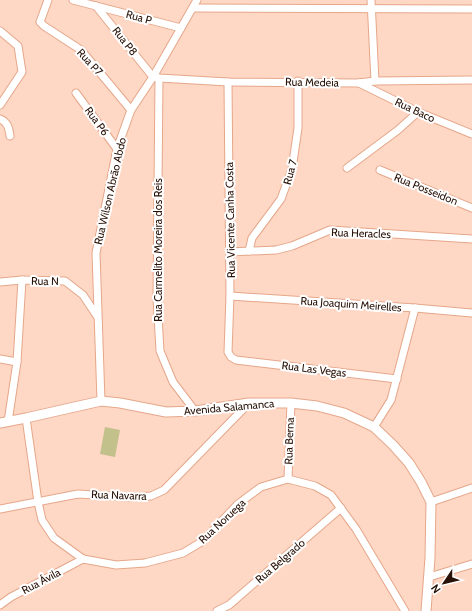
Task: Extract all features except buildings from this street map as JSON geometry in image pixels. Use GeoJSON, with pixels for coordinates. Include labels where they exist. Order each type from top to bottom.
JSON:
{"type":"FeatureCollection","features":[{"type":"Feature","properties":{"kind":"street","name":"Rua P7"},"geometry":{"type":"LineString","coordinates":[[48,0],[40,22],[81,50],[131,110]]}},
{"type":"Feature","properties":{"kind":"street","name":"Rua P"},"geometry":{"type":"LineString","coordinates":[[73,0],[181,28]]}},
{"type":"Feature","properties":{"kind":"street","name":"Rua Wilson Abrão Abdo"},"geometry":{"type":"LineString","coordinates":[[101,401],[96,253],[117,149],[131,110],[156,78],[197,0]]}},
{"type":"Feature","properties":{"kind":"street"},"geometry":{"type":"LineString","coordinates":[[371,0],[375,81]]}},
{"type":"Feature","properties":{"kind":"street","name":"Rua P8"},"geometry":{"type":"LineString","coordinates":[[96,6],[156,78]]}},
{"type":"Feature","properties":{"kind":"street"},"geometry":{"type":"LineString","coordinates":[[193,8],[472,9]]}},
{"type":"Feature","properties":{"kind":"street"},"geometry":{"type":"LineString","coordinates":[[0,31],[18,46],[22,72],[0,105]]}},
{"type":"Feature","properties":{"kind":"street","name":"Rua Medeia"},"geometry":{"type":"LineString","coordinates":[[156,78],[228,82],[298,81],[358,83],[375,81],[472,80]]}},
{"type":"Feature","properties":{"kind":"street","name":"Rua Carmelito Moreira dos Reis"},"geometry":{"type":"LineString","coordinates":[[156,78],[157,298],[160,351],[173,382],[196,411]]}},
{"type":"Feature","properties":{"kind":"street","name":"Rua 7"},"geometry":{"type":"LineString","coordinates":[[249,251],[252,238],[281,199],[292,169],[298,128],[298,81]]}},
{"type":"Feature","properties":{"kind":"street","name":"Rua Vicente Canha Costa"},"geometry":{"type":"LineString","coordinates":[[228,82],[230,252],[228,352],[231,357]]}},
{"type":"Feature","properties":{"kind":"street","name":"Rua Baco"},"geometry":{"type":"LineString","coordinates":[[358,83],[418,112],[472,134]]}},
{"type":"Feature","properties":{"kind":"street","name":"Rua P6"},"geometry":{"type":"LineString","coordinates":[[76,93],[117,149]]}},
{"type":"Feature","properties":{"kind":"street"},"geometry":{"type":"LineString","coordinates":[[347,168],[398,130],[418,112]]}},
{"type":"Feature","properties":{"kind":"street"},"geometry":{"type":"LineString","coordinates":[[0,119],[4,121],[8,127],[10,136]]}},
{"type":"Feature","properties":{"kind":"street","name":"Rua Posseidon"},"geometry":{"type":"LineString","coordinates":[[380,170],[472,208]]}},
{"type":"Feature","properties":{"kind":"street","name":"Rua Heracles"},"geometry":{"type":"LineString","coordinates":[[230,252],[276,250],[292,246],[330,230],[472,239]]}},
{"type":"Feature","properties":{"kind":"street"},"geometry":{"type":"LineString","coordinates":[[4,422],[17,362],[22,280]]}},
{"type":"Feature","properties":{"kind":"street","name":"Rua N"},"geometry":{"type":"LineString","coordinates":[[0,282],[22,280],[65,281],[83,295],[97,316]]}},
{"type":"Feature","properties":{"kind":"street","name":"Rua Joaquim Meirelles"},"geometry":{"type":"LineString","coordinates":[[230,296],[472,313]]}},
{"type":"Feature","properties":{"kind":"street"},"geometry":{"type":"LineString","coordinates":[[374,428],[391,400],[414,308]]}},
{"type":"Feature","properties":{"kind":"street","name":"Rua Las Vegas"},"geometry":{"type":"LineString","coordinates":[[231,357],[236,360],[397,379]]}},
{"type":"Feature","properties":{"kind":"street"},"geometry":{"type":"LineString","coordinates":[[0,359],[17,362]]}},
{"type":"Feature","properties":{"kind":"street","name":"Avenida Salamanca"},"geometry":{"type":"LineString","coordinates":[[4,422],[101,401],[166,412],[196,411],[249,403],[291,403],[317,406],[344,413],[374,428],[409,463],[431,502],[429,577],[426,611]]}},
{"type":"Feature","properties":{"kind":"street","name":"Rua Navarra"},"geometry":{"type":"LineString","coordinates":[[0,509],[78,494],[128,497],[151,496],[164,490],[249,403]]}},
{"type":"Feature","properties":{"kind":"street","name":"Rua Berna"},"geometry":{"type":"LineString","coordinates":[[288,479],[291,403]]}},
{"type":"Feature","properties":{"kind":"street","name":"Rua Noruega"},"geometry":{"type":"LineString","coordinates":[[26,418],[42,520],[54,538],[83,559],[116,565],[145,563],[183,553],[203,541],[238,504],[260,488],[288,479]]}},
{"type":"Feature","properties":{"kind":"street"},"geometry":{"type":"LineString","coordinates":[[288,479],[315,486],[331,494],[356,529],[405,611]]}},
{"type":"Feature","properties":{"kind":"street"},"geometry":{"type":"LineString","coordinates":[[431,502],[472,488]]}},
{"type":"Feature","properties":{"kind":"street","name":"Rua Belgrado"},"geometry":{"type":"LineString","coordinates":[[217,611],[229,605],[341,508]]}},
{"type":"Feature","properties":{"kind":"street","name":"Rua Ávila"},"geometry":{"type":"LineString","coordinates":[[0,605],[10,597],[83,559]]}},
{"type":"Feature","properties":{"kind":"street"},"geometry":{"type":"LineString","coordinates":[[429,577],[472,564]]}},
{"type":"Feature","properties":{"kind":"shaded area"},"geometry":{"type":"Polygon","coordinates":[[[105,427],[120,430],[115,457],[100,454],[105,427]]]}}]}
